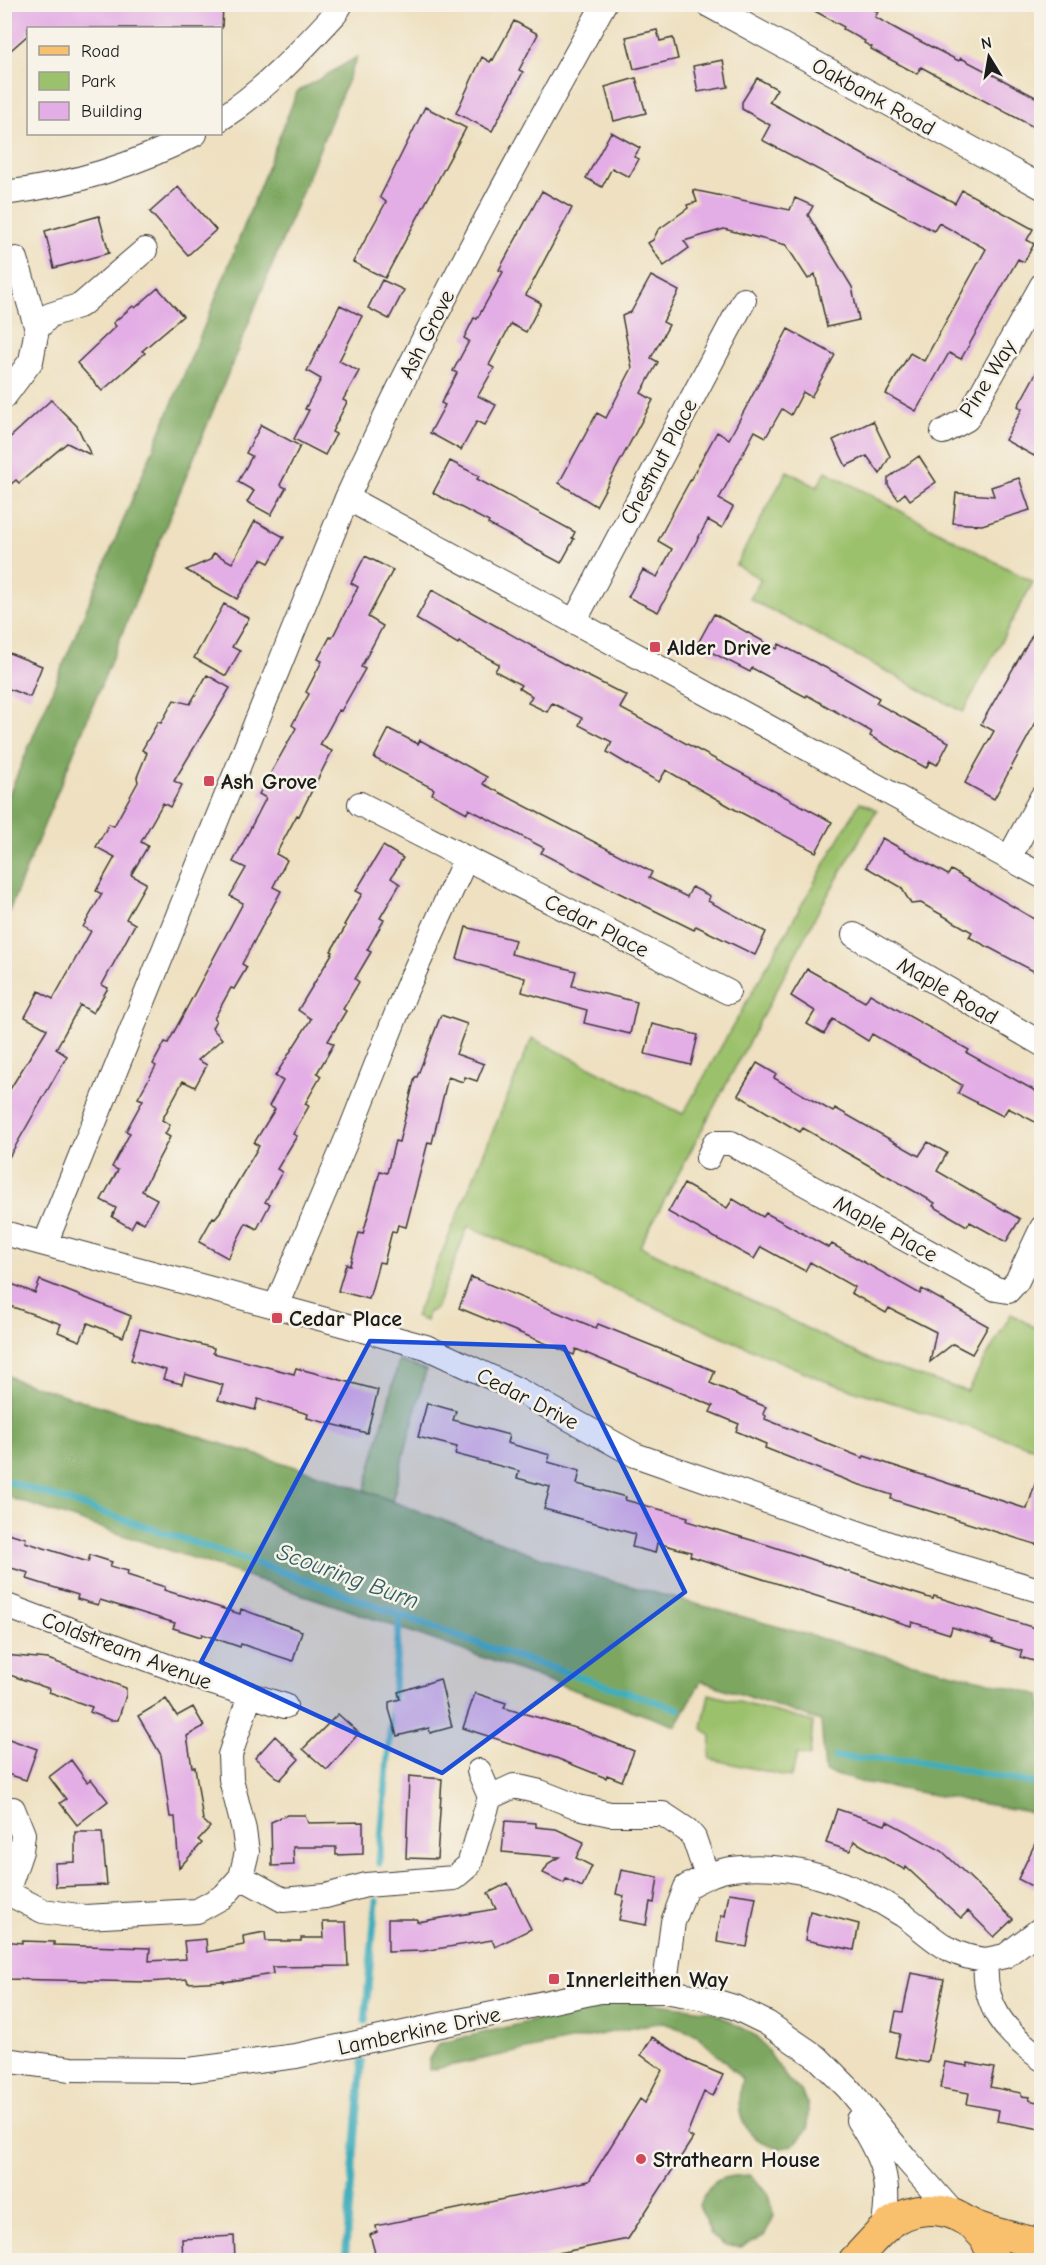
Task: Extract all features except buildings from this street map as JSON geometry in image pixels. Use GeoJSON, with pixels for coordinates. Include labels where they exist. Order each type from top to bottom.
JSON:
{"type":"FeatureCollection","features":[{"type":"Feature","properties":{"kind":"main road"},"geometry":{"type":"LineString","coordinates":[[869,2248],[896,2220],[909,2213],[932,2210],[1041,2244]]}},
{"type":"Feature","properties":{"kind":"main road"},"geometry":{"type":"LineString","coordinates":[[964,2220],[985,2238],[994,2260]]}},
{"type":"Feature","properties":{"kind":"street"},"geometry":{"type":"LineString","coordinates":[[222,118],[252,98],[282,71],[335,14],[340,4]]}},
{"type":"Feature","properties":{"kind":"street","name":"Ash Grove"},"geometry":{"type":"LineString","coordinates":[[45,1244],[347,498],[380,426],[481,228],[604,4]]}},
{"type":"Feature","properties":{"kind":"street","name":"Oakbank Road"},"geometry":{"type":"LineString","coordinates":[[708,4],[1041,187]]}},
{"type":"Feature","properties":{"kind":"street"},"geometry":{"type":"LineString","coordinates":[[4,193],[38,189],[108,171],[171,147],[193,135]]}},
{"type":"Feature","properties":{"kind":"street"},"geometry":{"type":"LineString","coordinates":[[37,329],[50,315],[81,305],[145,250]]}},
{"type":"Feature","properties":{"kind":"street"},"geometry":{"type":"LineString","coordinates":[[4,397],[31,361],[37,329],[16,259]]}},
{"type":"Feature","properties":{"kind":"street","name":"Pine Way"},"geometry":{"type":"LineString","coordinates":[[944,432],[967,419],[1041,285]]}},
{"type":"Feature","properties":{"kind":"street","name":"Chestnut Place"},"geometry":{"type":"LineString","coordinates":[[574,622],[744,300]]}},
{"type":"Feature","properties":{"kind":"street"},"geometry":{"type":"LineString","coordinates":[[347,498],[1041,876]]}},
{"type":"Feature","properties":{"kind":"street"},"geometry":{"type":"LineString","coordinates":[[1009,858],[1041,797]]}},
{"type":"Feature","properties":{"kind":"street","name":"Cedar Place"},"geometry":{"type":"LineString","coordinates":[[360,804],[728,992]]}},
{"type":"Feature","properties":{"kind":"street"},"geometry":{"type":"LineString","coordinates":[[276,1306],[351,1129],[406,990],[466,858]]}},
{"type":"Feature","properties":{"kind":"street","name":"Maple Road"},"geometry":{"type":"LineString","coordinates":[[854,935],[1041,1044]]}},
{"type":"Feature","properties":{"kind":"street","name":"Maple Place"},"geometry":{"type":"LineString","coordinates":[[708,1158],[716,1143],[731,1143],[996,1289],[1008,1291],[1017,1281],[1041,1228]]}},
{"type":"Feature","properties":{"kind":"street","name":"Cedar Drive"},"geometry":{"type":"LineString","coordinates":[[4,1233],[426,1347],[518,1390],[636,1455],[921,1555],[1041,1591]]}},
{"type":"Feature","properties":{"kind":"street","name":"Coldstream Avenue"},"geometry":{"type":"LineString","coordinates":[[4,1605],[204,1680],[285,1706]]}},
{"type":"Feature","properties":{"kind":"street"},"geometry":{"type":"LineString","coordinates":[[13,1809],[23,1834],[21,1851],[6,1892],[43,1911],[85,1917],[197,1911],[224,1896],[241,1877],[247,1852],[231,1779],[230,1755],[250,1695]]}},
{"type":"Feature","properties":{"kind":"street"},"geometry":{"type":"LineString","coordinates":[[241,1877],[283,1900],[326,1896],[366,1884],[454,1878],[469,1865],[490,1797],[479,1771]]}},
{"type":"Feature","properties":{"kind":"street"},"geometry":{"type":"LineString","coordinates":[[490,1797],[514,1786],[540,1792],[578,1807],[610,1814],[663,1814],[687,1830],[694,1838],[707,1876]]}},
{"type":"Feature","properties":{"kind":"street"},"geometry":{"type":"LineString","coordinates":[[664,1991],[673,1922],[686,1887],[707,1876],[732,1869],[755,1868],[819,1876],[862,1893],[902,1915],[965,1958],[986,1960],[1005,1956],[1041,1928]]}},
{"type":"Feature","properties":{"kind":"street"},"geometry":{"type":"LineString","coordinates":[[986,1960],[985,1976],[988,1997],[996,2015],[1024,2047],[1041,2059]]}},
{"type":"Feature","properties":{"kind":"street","name":"Lamberkine Drive"},"geometry":{"type":"LineString","coordinates":[[4,2060],[70,2068],[189,2070],[296,2056],[600,1991],[664,1991],[704,1998],[734,2007],[767,2024],[818,2058],[848,2088],[906,2159],[964,2220]]}},
{"type":"Feature","properties":{"kind":"street","name":"Lamberkine Drive"},"geometry":{"type":"LineString","coordinates":[[818,2058],[877,2150],[885,2172],[887,2210],[869,2248]]}},
{"type":"Feature","properties":{"kind":"highlighted area"},"geometry":{"type":"Polygon","coordinates":[[[370,1341],[564,1347],[685,1592],[442,1773],[201,1662],[370,1341]]]}},
{"type":"Feature","properties":{"kind":"green space"},"geometry":{"type":"Polygon","coordinates":[[[357,57],[5,921],[5,804],[211,310],[297,92],[357,57]]]}},
{"type":"Feature","properties":{"kind":"green space"},"geometry":{"type":"Polygon","coordinates":[[[787,471],[817,487],[826,471],[1033,582],[963,712],[750,599],[761,579],[736,565],[787,471]]]}},
{"type":"Feature","properties":{"kind":"green space"},"geometry":{"type":"Polygon","coordinates":[[[860,802],[877,810],[819,910],[640,1246],[873,1361],[967,1391],[1011,1314],[1036,1328],[1041,1314],[1041,1450],[825,1381],[468,1226],[436,1309],[428,1312],[426,1321],[415,1317],[532,1038],[683,1114],[860,802]]]}},
{"type":"Feature","properties":{"kind":"green space"},"geometry":{"type":"Polygon","coordinates":[[[399,1361],[426,1370],[392,1501],[365,1490],[399,1361]]]}},
{"type":"Feature","properties":{"kind":"green space"},"geometry":{"type":"Polygon","coordinates":[[[5,1374],[16,1380],[328,1477],[583,1573],[882,1655],[1041,1695],[1041,1814],[861,1782],[825,1772],[821,1721],[701,1681],[676,1726],[346,1609],[5,1496],[5,1374]]]}},
{"type":"Feature","properties":{"kind":"green space"},"geometry":{"type":"Polygon","coordinates":[[[709,1694],[813,1722],[810,1756],[797,1754],[791,1777],[710,1759],[711,1736],[702,1728],[709,1694]]]}},
{"type":"Feature","properties":{"kind":"green space"},"geometry":{"type":"Polygon","coordinates":[[[621,1999],[711,2011],[758,2037],[788,2080],[801,2091],[808,2105],[808,2129],[797,2141],[787,2147],[779,2148],[763,2143],[749,2131],[741,2116],[739,2098],[742,2079],[697,2035],[661,2022],[429,2070],[429,2059],[438,2044],[621,1999]]]}},
{"type":"Feature","properties":{"kind":"green space"},"geometry":{"type":"Polygon","coordinates":[[[750,2175],[767,2192],[774,2216],[764,2236],[741,2247],[725,2246],[711,2235],[699,2205],[709,2188],[718,2180],[731,2176],[750,2175]]]}},
{"type":"Feature","properties":{"kind":"waterway","name":"Scouring Burn"},"geometry":{"type":"LineString","coordinates":[[4,1480],[286,1573],[493,1649],[679,1709]]}},
{"type":"Feature","properties":{"kind":"waterway"},"geometry":{"type":"LineString","coordinates":[[379,1863],[400,1615]]}},
{"type":"Feature","properties":{"kind":"waterway","name":"Scouring Burn"},"geometry":{"type":"LineString","coordinates":[[835,1757],[916,1761],[1042,1785]]}},
{"type":"Feature","properties":{"kind":"waterway"},"geometry":{"type":"LineString","coordinates":[[365,2021],[376,1901]]}},
{"type":"Feature","properties":{"kind":"waterway"},"geometry":{"type":"LineString","coordinates":[[345,2260],[362,2062]]}},
{"type":"Feature","properties":{"kind":"place","name":"Alder Drive"},"geometry":{"type":"Point","coordinates":[655,647]}},
{"type":"Feature","properties":{"kind":"place","name":"Ash Grove"},"geometry":{"type":"Point","coordinates":[209,781]}},
{"type":"Feature","properties":{"kind":"place","name":"Cedar Place"},"geometry":{"type":"Point","coordinates":[277,1318]}},
{"type":"Feature","properties":{"kind":"place","name":"Innerleithen Way"},"geometry":{"type":"Point","coordinates":[554,1979]}},
{"type":"Feature","properties":{"kind":"place","name":"Strathearn House"},"geometry":{"type":"Point","coordinates":[641,2159]}}]}
